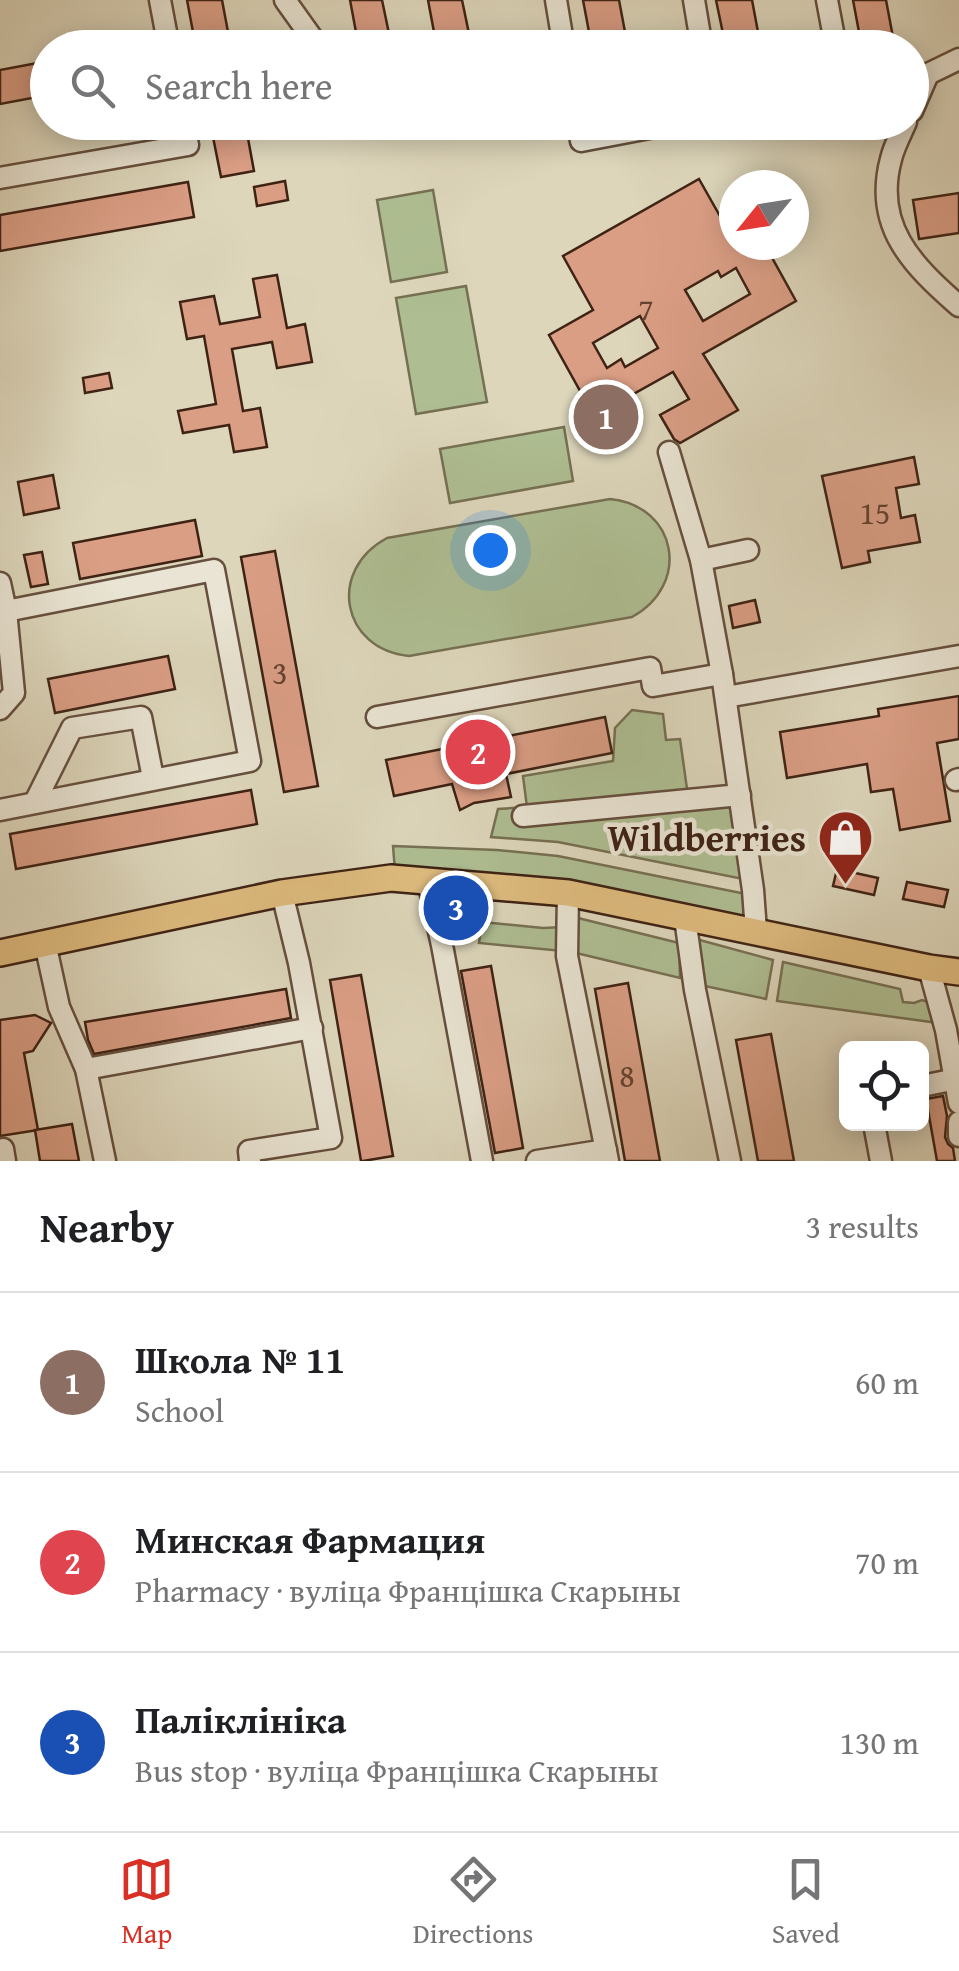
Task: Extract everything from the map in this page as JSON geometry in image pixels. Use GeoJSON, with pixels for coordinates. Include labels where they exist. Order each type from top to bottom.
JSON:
{"type":"FeatureCollection","features":[{"type":"Feature","properties":{"kind":"main road"},"geometry":{"type":"LineString","coordinates":[[0,953],[282,893],[391,878],[568,893],[959,972]]}},
{"type":"Feature","properties":{"kind":"lane"},"geometry":{"type":"LineString","coordinates":[[160,0],[166,30]]}},
{"type":"Feature","properties":{"kind":"lane"},"geometry":{"type":"LineString","coordinates":[[285,0],[306,30]]}},
{"type":"Feature","properties":{"kind":"lane"},"geometry":{"type":"LineString","coordinates":[[556,0],[561,30]]}},
{"type":"Feature","properties":{"kind":"lane"},"geometry":{"type":"LineString","coordinates":[[694,0],[699,30]]}},
{"type":"Feature","properties":{"kind":"lane"},"geometry":{"type":"LineString","coordinates":[[827,0],[833,30]]}},
{"type":"Feature","properties":{"kind":"lane"},"geometry":{"type":"LineString","coordinates":[[929,72],[959,59]]}},
{"type":"Feature","properties":{"kind":"lane"},"geometry":{"type":"LineString","coordinates":[[0,178],[188,145],[187,140]]}},
{"type":"Feature","properties":{"kind":"lane"},"geometry":{"type":"LineString","coordinates":[[898,140],[886,189],[889,218],[902,248],[959,306]]}},
{"type":"Feature","properties":{"kind":"lane"},"geometry":{"type":"LineString","coordinates":[[670,452],[700,560],[722,674],[754,890],[756,931]]}},
{"type":"Feature","properties":{"kind":"lane"},"geometry":{"type":"LineString","coordinates":[[700,560],[748,550]]}},
{"type":"Feature","properties":{"kind":"lane"},"geometry":{"type":"LineString","coordinates":[[0,810],[250,761],[214,570],[6,611]]}},
{"type":"Feature","properties":{"kind":"lane"},"geometry":{"type":"LineString","coordinates":[[0,583],[14,694],[0,709]]}},
{"type":"Feature","properties":{"kind":"lane"},"geometry":{"type":"LineString","coordinates":[[726,697],[959,656]]}},
{"type":"Feature","properties":{"kind":"lane"},"geometry":{"type":"LineString","coordinates":[[376,717],[650,668],[653,686],[722,674]]}},
{"type":"Feature","properties":{"kind":"lane"},"geometry":{"type":"LineString","coordinates":[[34,802],[72,728],[141,717],[153,778]]}},
{"type":"Feature","properties":{"kind":"lane"},"geometry":{"type":"LineString","coordinates":[[523,816],[740,795]]}},
{"type":"Feature","properties":{"kind":"lane"},"geometry":{"type":"LineString","coordinates":[[428,881],[482,1161]]}},
{"type":"Feature","properties":{"kind":"lane"},"geometry":{"type":"LineString","coordinates":[[282,893],[312,1028],[335,1161]]}},
{"type":"Feature","properties":{"kind":"lane"},"geometry":{"type":"LineString","coordinates":[[536,1161],[607,1155],[567,956],[568,893]]}},
{"type":"Feature","properties":{"kind":"lane"},"geometry":{"type":"LineString","coordinates":[[685,918],[695,990],[730,1161]]}},
{"type":"Feature","properties":{"kind":"lane"},"geometry":{"type":"LineString","coordinates":[[45,943],[59,1007],[86,1069],[105,1161]]}},
{"type":"Feature","properties":{"kind":"lane"},"geometry":{"type":"LineString","coordinates":[[929,968],[946,1030],[959,1103]]}},
{"type":"Feature","properties":{"kind":"lane"},"geometry":{"type":"LineString","coordinates":[[86,1069],[312,1028]]}},
{"type":"Feature","properties":{"kind":"lane"},"geometry":{"type":"LineString","coordinates":[[929,1085],[956,1079]]}},
{"type":"Feature","properties":{"kind":"lane"},"geometry":{"type":"LineString","coordinates":[[959,1122],[959,1136]]}},
{"type":"Feature","properties":{"kind":"lane"},"geometry":{"type":"LineString","coordinates":[[875,1131],[881,1161]]}},
{"type":"Feature","properties":{"kind":"lane"},"geometry":{"type":"LineString","coordinates":[[250,1161],[248,1150],[331,1138]]}},
{"type":"Feature","properties":{"kind":"lane"},"geometry":{"type":"LineString","coordinates":[[0,1150],[3,1149],[6,1161]]}},
{"type":"Feature","properties":{"kind":"green space"},"geometry":{"type":"Polygon","coordinates":[[[433,190],[447,272],[391,282],[377,200],[433,190]]]}},
{"type":"Feature","properties":{"kind":"green space"},"geometry":{"type":"Polygon","coordinates":[[[466,286],[487,402],[416,414],[396,298],[466,286]]]}},
{"type":"Feature","properties":{"kind":"green space"},"geometry":{"type":"Polygon","coordinates":[[[564,427],[573,481],[450,503],[440,449],[564,427]]]}},
{"type":"Feature","properties":{"kind":"green space"},"geometry":{"type":"Polygon","coordinates":[[[610,499],[633,505],[650,516],[669,549],[663,586],[651,603],[632,617],[409,656],[386,650],[368,639],[356,624],[350,588],[356,569],[368,552],[387,538],[610,499]]]}},
{"type":"Feature","properties":{"kind":"green space"},"geometry":{"type":"Polygon","coordinates":[[[632,710],[663,714],[666,740],[680,739],[689,803],[733,804],[743,879],[558,842],[491,837],[498,809],[527,807],[523,776],[613,761],[615,728],[632,710]]]}},
{"type":"Feature","properties":{"kind":"green space"},"geometry":{"type":"Polygon","coordinates":[[[393,846],[558,856],[746,894],[743,919],[395,871],[393,846]]]}},
{"type":"Feature","properties":{"kind":"green space"},"geometry":{"type":"Polygon","coordinates":[[[574,917],[679,943],[680,978],[572,952],[574,917]]]}},
{"type":"Feature","properties":{"kind":"green space"},"geometry":{"type":"Polygon","coordinates":[[[482,922],[563,927],[562,951],[479,943],[482,922]]]}},
{"type":"Feature","properties":{"kind":"green space"},"geometry":{"type":"Polygon","coordinates":[[[696,939],[773,960],[766,999],[700,985],[696,939]]]}},
{"type":"Feature","properties":{"kind":"green space"},"geometry":{"type":"Polygon","coordinates":[[[783,962],[900,989],[903,1002],[931,1003],[938,1023],[777,1001],[783,962]]]}},
{"type":"Feature","properties":{"kind":"building"},"geometry":{"type":"Polygon","coordinates":[[[187,0],[222,0],[228,30],[193,30],[187,0]]]}},
{"type":"Feature","properties":{"kind":"building"},"geometry":{"type":"Polygon","coordinates":[[[350,0],[382,0],[388,30],[356,30],[350,0]]]}},
{"type":"Feature","properties":{"kind":"building"},"geometry":{"type":"Polygon","coordinates":[[[428,0],[462,0],[468,30],[434,30],[428,0]]]}},
{"type":"Feature","properties":{"kind":"building"},"geometry":{"type":"Polygon","coordinates":[[[583,0],[619,0],[625,30],[589,30],[583,0]]]}},
{"type":"Feature","properties":{"kind":"building"},"geometry":{"type":"Polygon","coordinates":[[[716,0],[752,0],[758,30],[722,30],[716,0]]]}},
{"type":"Feature","properties":{"kind":"building"},"geometry":{"type":"Polygon","coordinates":[[[853,0],[886,0],[892,30],[859,30],[853,0]]]}},
{"type":"Feature","properties":{"kind":"building"},"geometry":{"type":"Polygon","coordinates":[[[30,64],[30,98],[0,104],[0,70],[30,64]]]}},
{"type":"Feature","properties":{"kind":"building"},"geometry":{"type":"Polygon","coordinates":[[[214,140],[248,140],[254,171],[221,177],[214,140]]]}},
{"type":"Feature","properties":{"kind":"building"},"geometry":{"type":"Polygon","coordinates":[[[699,179],[719,214],[719,260],[773,260],[796,301],[703,354],[738,410],[680,443],[660,415],[689,399],[673,372],[594,416],[549,335],[593,310],[563,256],[699,179]],[[736,268],[721,277],[718,271],[685,290],[703,321],[750,294],[736,268]],[[640,316],[593,343],[607,368],[621,359],[625,367],[658,348],[640,316]]]}},
{"type":"Feature","properties":{"kind":"building"},"geometry":{"type":"Polygon","coordinates":[[[285,181],[288,200],[257,206],[254,187],[285,181]]]}},
{"type":"Feature","properties":{"kind":"building"},"geometry":{"type":"Polygon","coordinates":[[[188,182],[194,217],[0,251],[0,215],[188,182]]]}},
{"type":"Feature","properties":{"kind":"building"},"geometry":{"type":"Polygon","coordinates":[[[959,193],[959,233],[919,239],[913,200],[959,193]]]}},
{"type":"Feature","properties":{"kind":"building"},"geometry":{"type":"Polygon","coordinates":[[[277,275],[287,328],[305,324],[312,362],[277,368],[272,342],[232,349],[243,411],[260,408],[267,447],[234,452],[229,425],[183,433],[178,411],[216,404],[204,336],[187,339],[180,302],[214,296],[220,324],[260,317],[253,279],[277,275]]]}},
{"type":"Feature","properties":{"kind":"building"},"geometry":{"type":"Polygon","coordinates":[[[109,373],[112,388],[85,393],[83,378],[109,373]]]}},
{"type":"Feature","properties":{"kind":"building"},"geometry":{"type":"Polygon","coordinates":[[[914,457],[919,484],[896,488],[901,518],[915,515],[920,542],[868,551],[870,562],[842,568],[822,476],[914,457]]]}},
{"type":"Feature","properties":{"kind":"building"},"geometry":{"type":"Polygon","coordinates":[[[53,475],[59,508],[24,515],[18,482],[53,475]]]}},
{"type":"Feature","properties":{"kind":"building"},"geometry":{"type":"Polygon","coordinates":[[[195,520],[202,556],[80,579],[73,543],[195,520]]]}},
{"type":"Feature","properties":{"kind":"building"},"geometry":{"type":"Polygon","coordinates":[[[275,551],[318,786],[284,792],[241,557],[275,551]]]}},
{"type":"Feature","properties":{"kind":"building"},"geometry":{"type":"Polygon","coordinates":[[[42,552],[48,584],[31,587],[24,555],[42,552]]]}},
{"type":"Feature","properties":{"kind":"building"},"geometry":{"type":"Polygon","coordinates":[[[755,600],[760,622],[733,628],[729,606],[755,600]]]}},
{"type":"Feature","properties":{"kind":"building"},"geometry":{"type":"Polygon","coordinates":[[[168,656],[175,689],[55,713],[48,679],[168,656]]]}},
{"type":"Feature","properties":{"kind":"building"},"geometry":{"type":"Polygon","coordinates":[[[959,696],[959,739],[937,743],[950,821],[900,830],[893,789],[871,792],[867,764],[787,778],[780,732],[879,716],[878,709],[959,696]]]}},
{"type":"Feature","properties":{"kind":"building"},"geometry":{"type":"Polygon","coordinates":[[[605,717],[612,753],[506,774],[511,797],[474,803],[460,810],[452,784],[394,796],[386,760],[605,717]]]}},
{"type":"Feature","properties":{"kind":"building"},"geometry":{"type":"Polygon","coordinates":[[[251,790],[257,824],[16,869],[10,834],[251,790]]]}},
{"type":"Feature","properties":{"kind":"building"},"geometry":{"type":"Polygon","coordinates":[[[837,869],[878,878],[874,895],[833,886],[837,869]]]}},
{"type":"Feature","properties":{"kind":"building"},"geometry":{"type":"Polygon","coordinates":[[[907,882],[948,890],[944,907],[903,899],[907,882]]]}},
{"type":"Feature","properties":{"kind":"building"},"geometry":{"type":"Polygon","coordinates":[[[491,966],[523,1148],[495,1153],[461,971],[491,966]]]}},
{"type":"Feature","properties":{"kind":"building"},"geometry":{"type":"Polygon","coordinates":[[[361,975],[393,1156],[363,1161],[330,980],[361,975]]]}},
{"type":"Feature","properties":{"kind":"building"},"geometry":{"type":"Polygon","coordinates":[[[628,983],[660,1161],[625,1161],[595,989],[628,983]]]}},
{"type":"Feature","properties":{"kind":"building"},"geometry":{"type":"Polygon","coordinates":[[[286,989],[291,1018],[94,1054],[88,1040],[85,1022],[286,989]]]}},
{"type":"Feature","properties":{"kind":"building"},"geometry":{"type":"Polygon","coordinates":[[[35,1015],[51,1023],[33,1051],[24,1053],[38,1130],[0,1136],[0,1020],[35,1015]]]}},
{"type":"Feature","properties":{"kind":"building"},"geometry":{"type":"Polygon","coordinates":[[[771,1034],[794,1161],[758,1161],[736,1040],[771,1034]]]}},
{"type":"Feature","properties":{"kind":"building"},"geometry":{"type":"Polygon","coordinates":[[[943,1096],[947,1116],[945,1137],[953,1148],[955,1161],[937,1161],[929,1098],[943,1096]]]}},
{"type":"Feature","properties":{"kind":"building"},"geometry":{"type":"Polygon","coordinates":[[[72,1124],[79,1161],[40,1161],[35,1130],[72,1124]]]}},
{"type":"Feature","properties":{"kind":"place","name":"Школа № 11"},"geometry":{"type":"Point","coordinates":[606,417]}},
{"type":"Feature","properties":{"kind":"place","name":"Минская Фармация"},"geometry":{"type":"Point","coordinates":[478,752]}},
{"type":"Feature","properties":{"kind":"place","name":"Wildberries"},"geometry":{"type":"Point","coordinates":[845,886]}},
{"type":"Feature","properties":{"kind":"place","name":"Паліклініка"},"geometry":{"type":"Point","coordinates":[456,908]}}]}
